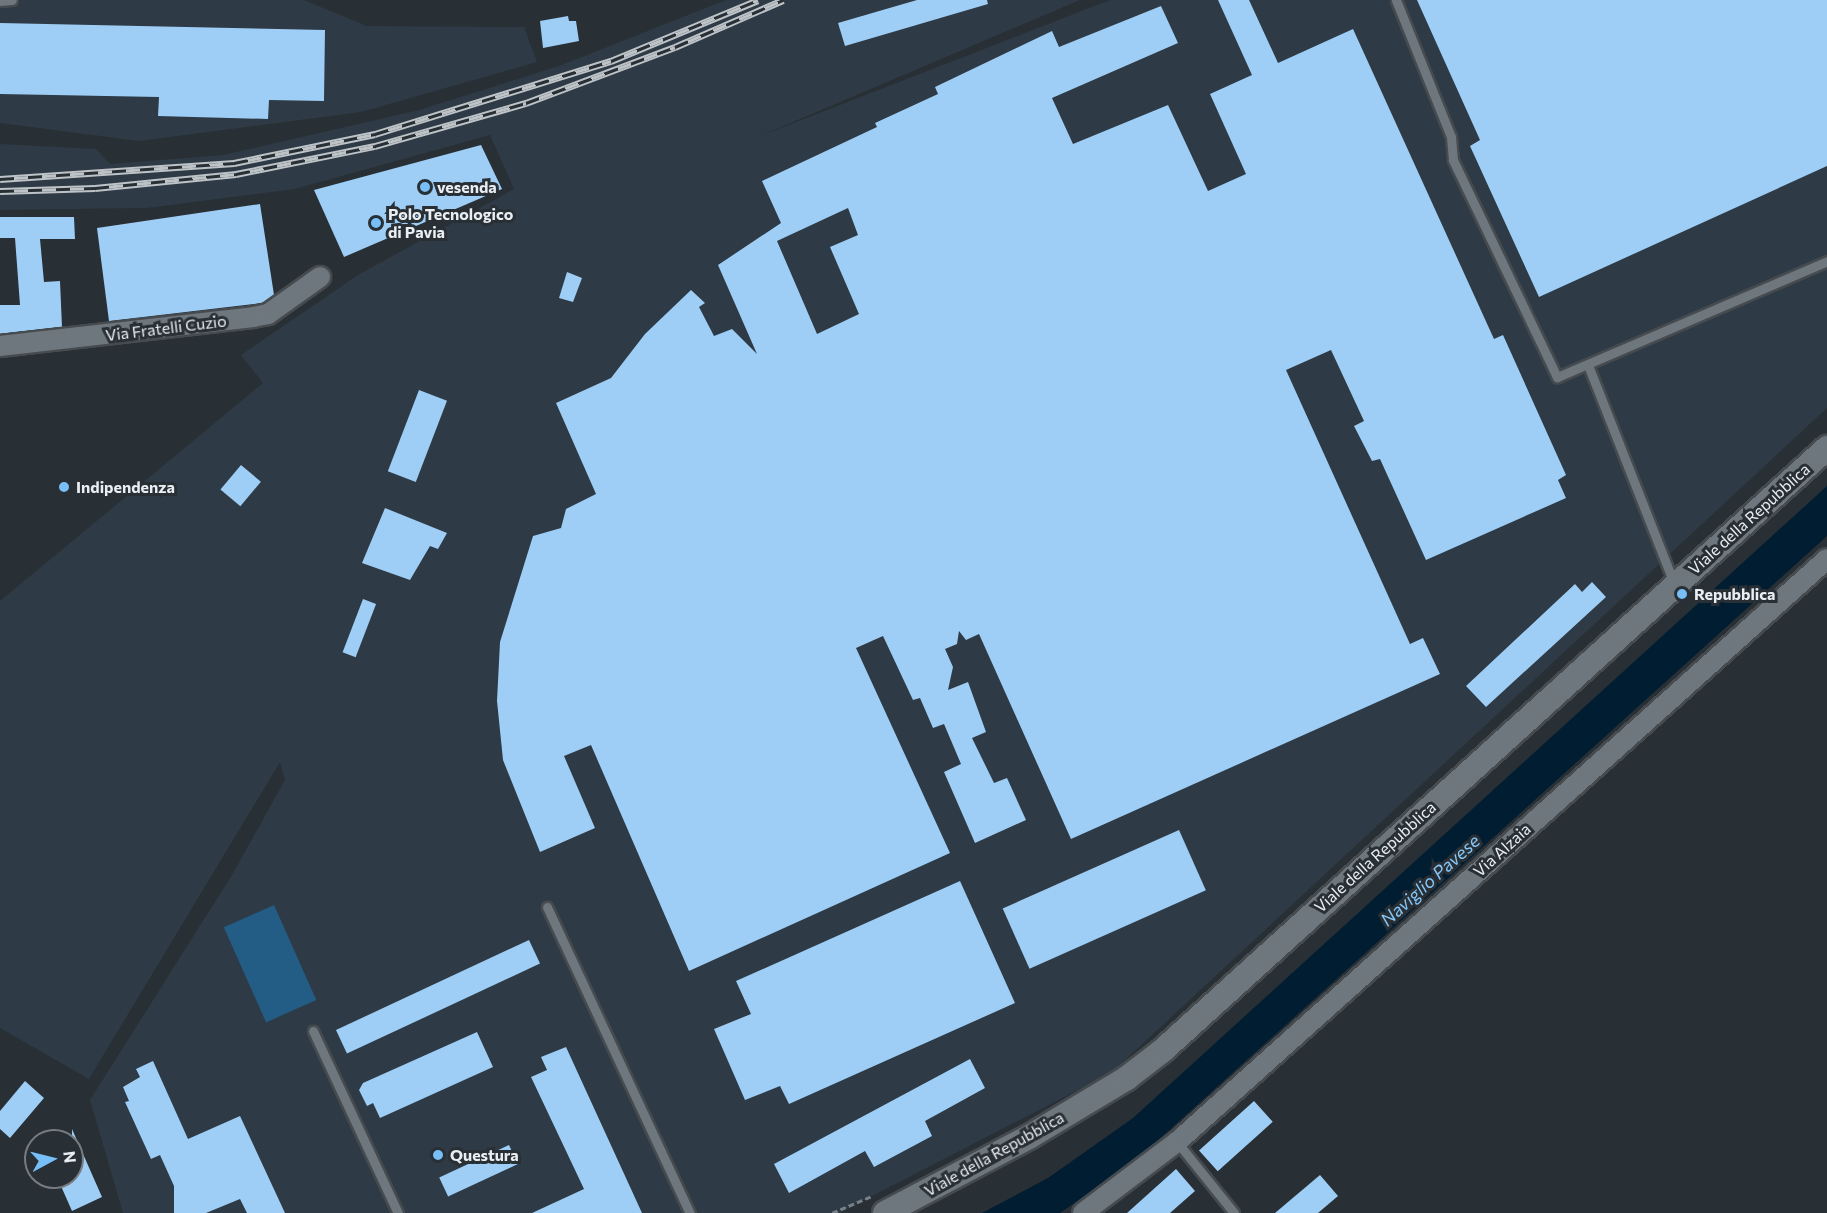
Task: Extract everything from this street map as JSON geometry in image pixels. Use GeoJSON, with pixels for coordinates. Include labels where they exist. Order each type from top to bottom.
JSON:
{"type":"FeatureCollection","features":[{"type":"Feature","properties":{"kind":"street","name":"Via Fratelli Cuzio"},"geometry":{"type":"LineString","coordinates":[[0,346],[268,314],[320,277]]}},
{"type":"Feature","properties":{"kind":"street","name":"Viale della Repubblica"},"geometry":{"type":"LineString","coordinates":[[885,1213],[1029,1137],[1127,1078],[1162,1051],[1827,448]]}},
{"type":"Feature","properties":{"kind":"street","name":"Via Alzaia"},"geometry":{"type":"LineString","coordinates":[[1083,1213],[1177,1142],[1827,559]]}},
{"type":"Feature","properties":{"kind":"lane"},"geometry":{"type":"LineString","coordinates":[[0,1],[12,0]]}},
{"type":"Feature","properties":{"kind":"lane"},"geometry":{"type":"LineString","coordinates":[[1396,0],[1451,137],[1454,160],[1557,377],[1827,261]]}},
{"type":"Feature","properties":{"kind":"lane"},"geometry":{"type":"LineString","coordinates":[[1588,365],[1674,585]]}},
{"type":"Feature","properties":{"kind":"lane"},"geometry":{"type":"LineString","coordinates":[[547,908],[690,1213]]}},
{"type":"Feature","properties":{"kind":"lane"},"geometry":{"type":"LineString","coordinates":[[313,1031],[371,1163],[400,1211]]}},
{"type":"Feature","properties":{"kind":"lane"},"geometry":{"type":"LineString","coordinates":[[1177,1142],[1234,1213]]}},
{"type":"Feature","properties":{"kind":"shaded area"},"geometry":{"type":"Polygon","coordinates":[[[0,0],[304,0],[367,26],[524,27],[537,62],[361,112],[139,141],[0,123],[0,0]]]}},
{"type":"Feature","properties":{"kind":"shaded area"},"geometry":{"type":"Polygon","coordinates":[[[726,0],[1080,0],[760,136],[1110,0],[1827,0],[1827,408],[1111,1073],[839,1213],[123,1213],[90,1100],[232,875],[285,780],[280,762],[89,1079],[0,1028],[0,601],[263,383],[241,355],[358,275],[514,189],[490,135],[295,189],[147,208],[0,210],[0,144],[96,149],[110,164],[223,155],[419,110],[559,66],[726,0]]]}},
{"type":"Feature","properties":{"kind":"shaded area"},"geometry":{"type":"Polygon","coordinates":[[[274,905],[316,1000],[266,1022],[224,927],[274,905]]]}},
{"type":"Feature","properties":{"kind":"water","name":"Naviglio Pavese"},"geometry":{"type":"Polygon","coordinates":[[[1827,486],[1827,536],[1134,1162],[1060,1213],[982,1213],[1048,1178],[1133,1118],[1827,486]]]}},
{"type":"Feature","properties":{"kind":"building"},"geometry":{"type":"Polygon","coordinates":[[[917,0],[987,0],[988,4],[845,46],[838,23],[917,0]]]}},
{"type":"Feature","properties":{"kind":"building"},"geometry":{"type":"Polygon","coordinates":[[[1218,0],[1249,0],[1278,63],[1353,29],[1494,339],[1503,335],[1566,475],[1558,480],[1566,498],[1426,560],[1380,459],[1372,461],[1354,426],[1364,421],[1331,350],[1286,370],[1410,644],[1423,638],[1440,674],[1071,839],[979,634],[966,640],[959,631],[957,644],[945,649],[953,667],[948,690],[968,682],[986,732],[972,738],[994,783],[1007,778],[1026,820],[975,843],[944,772],[961,764],[944,724],[933,728],[920,698],[913,700],[883,636],[856,648],[950,853],[689,971],[591,745],[564,756],[595,828],[540,852],[503,760],[497,701],[500,642],[533,536],[561,528],[566,509],[596,494],[556,403],[611,378],[645,334],[691,290],[705,303],[699,307],[714,336],[732,329],[757,354],[718,265],[781,223],[762,181],[877,127],[875,123],[938,94],[935,87],[1052,31],[1059,47],[1161,6],[1178,43],[1052,98],[1073,144],[1168,105],[1208,191],[1246,174],[1210,94],[1252,75],[1218,0]],[[848,208],[777,241],[817,334],[859,314],[830,247],[858,235],[848,208]]]}},
{"type":"Feature","properties":{"kind":"building"},"geometry":{"type":"Polygon","coordinates":[[[1417,0],[1827,0],[1827,166],[1539,297],[1470,146],[1480,140],[1417,0]]]}},
{"type":"Feature","properties":{"kind":"building"},"geometry":{"type":"Polygon","coordinates":[[[568,16],[569,21],[576,21],[579,41],[543,48],[540,21],[568,16]]]}},
{"type":"Feature","properties":{"kind":"building"},"geometry":{"type":"Polygon","coordinates":[[[0,23],[325,30],[324,101],[269,100],[268,119],[158,116],[159,97],[0,94],[0,23]]]}},
{"type":"Feature","properties":{"kind":"building","name":"Polo Tecnologico di Pavia"},"geometry":{"type":"Polygon","coordinates":[[[481,145],[502,189],[344,257],[314,190],[481,145]]]}},
{"type":"Feature","properties":{"kind":"building"},"geometry":{"type":"Polygon","coordinates":[[[260,204],[274,295],[263,303],[109,321],[97,228],[260,204]]]}},
{"type":"Feature","properties":{"kind":"building"},"geometry":{"type":"Polygon","coordinates":[[[0,217],[74,217],[75,239],[40,239],[44,282],[60,281],[62,327],[0,334],[0,305],[20,305],[15,238],[0,238],[0,217]]]}},
{"type":"Feature","properties":{"kind":"building"},"geometry":{"type":"Polygon","coordinates":[[[567,272],[582,278],[573,302],[559,298],[567,272]]]}},
{"type":"Feature","properties":{"kind":"building"},"geometry":{"type":"Polygon","coordinates":[[[419,390],[447,401],[416,482],[388,471],[419,390]]]}},
{"type":"Feature","properties":{"kind":"building"},"geometry":{"type":"Polygon","coordinates":[[[241,465],[261,482],[240,506],[220,490],[241,465]]]}},
{"type":"Feature","properties":{"kind":"building"},"geometry":{"type":"Polygon","coordinates":[[[385,508],[447,533],[438,549],[430,546],[410,580],[362,563],[385,508]]]}},
{"type":"Feature","properties":{"kind":"building"},"geometry":{"type":"Polygon","coordinates":[[[1592,582],[1606,597],[1486,707],[1466,686],[1575,584],[1582,592],[1592,582]]]}},
{"type":"Feature","properties":{"kind":"building"},"geometry":{"type":"Polygon","coordinates":[[[363,599],[376,604],[356,657],[343,652],[363,599]]]}},
{"type":"Feature","properties":{"kind":"building"},"geometry":{"type":"Polygon","coordinates":[[[1179,830],[1206,890],[1030,969],[1003,909],[1179,830]]]}},
{"type":"Feature","properties":{"kind":"building"},"geometry":{"type":"Polygon","coordinates":[[[960,881],[1015,1003],[789,1104],[780,1086],[745,1100],[714,1029],[751,1014],[736,981],[960,881]]]}},
{"type":"Feature","properties":{"kind":"building"},"geometry":{"type":"Polygon","coordinates":[[[529,940],[540,964],[347,1054],[336,1030],[529,940]]]}},
{"type":"Feature","properties":{"kind":"building"},"geometry":{"type":"Polygon","coordinates":[[[477,1032],[493,1067],[380,1118],[373,1103],[367,1106],[359,1090],[363,1083],[477,1032]]]}},
{"type":"Feature","properties":{"kind":"building"},"geometry":{"type":"Polygon","coordinates":[[[566,1047],[642,1213],[532,1213],[584,1189],[531,1077],[547,1070],[541,1057],[566,1047]]]}},
{"type":"Feature","properties":{"kind":"building"},"geometry":{"type":"Polygon","coordinates":[[[970,1059],[985,1088],[925,1121],[932,1136],[874,1167],[865,1151],[789,1193],[774,1164],[970,1059]]]}},
{"type":"Feature","properties":{"kind":"building"},"geometry":{"type":"Polygon","coordinates":[[[153,1061],[188,1139],[240,1116],[285,1213],[247,1213],[240,1199],[206,1213],[174,1213],[174,1186],[160,1155],[151,1159],[125,1102],[129,1101],[123,1087],[140,1077],[136,1069],[153,1061]]]}},
{"type":"Feature","properties":{"kind":"building"},"geometry":{"type":"Polygon","coordinates":[[[25,1081],[44,1098],[10,1138],[0,1129],[0,1111],[25,1081]]]}},
{"type":"Feature","properties":{"kind":"building"},"geometry":{"type":"Polygon","coordinates":[[[1254,1101],[1273,1122],[1218,1171],[1199,1151],[1254,1101]]]}},
{"type":"Feature","properties":{"kind":"building"},"geometry":{"type":"Polygon","coordinates":[[[509,1145],[518,1164],[448,1197],[439,1178],[509,1145]]]}},
{"type":"Feature","properties":{"kind":"building"},"geometry":{"type":"Polygon","coordinates":[[[84,1156],[102,1197],[72,1211],[62,1189],[84,1189],[84,1156]]]}},
{"type":"Feature","properties":{"kind":"building"},"geometry":{"type":"Polygon","coordinates":[[[1176,1169],[1195,1191],[1170,1213],[1127,1213],[1176,1169]]]}},
{"type":"Feature","properties":{"kind":"building"},"geometry":{"type":"Polygon","coordinates":[[[1320,1175],[1338,1196],[1318,1213],[1275,1213],[1320,1175]]]}},
{"type":"Feature","properties":{"kind":"railway"},"geometry":{"type":"LineString","coordinates":[[0,179],[234,163],[375,134],[611,61],[758,0]]}},
{"type":"Feature","properties":{"kind":"railway"},"geometry":{"type":"LineString","coordinates":[[0,191],[95,188],[236,174],[375,146],[526,103],[675,47],[783,0]]}},
{"type":"Feature","properties":{"kind":"place","name":"vesenda"},"geometry":{"type":"Point","coordinates":[425,187]}},
{"type":"Feature","properties":{"kind":"place","name":"Polo Tecnologico di Pavia"},"geometry":{"type":"Point","coordinates":[376,223]}},
{"type":"Feature","properties":{"kind":"place","name":"Indipendenza"},"geometry":{"type":"Point","coordinates":[64,487]}},
{"type":"Feature","properties":{"kind":"place","name":"Repubblica"},"geometry":{"type":"Point","coordinates":[1682,594]}},
{"type":"Feature","properties":{"kind":"place","name":"Questura"},"geometry":{"type":"Point","coordinates":[438,1155]}}]}
